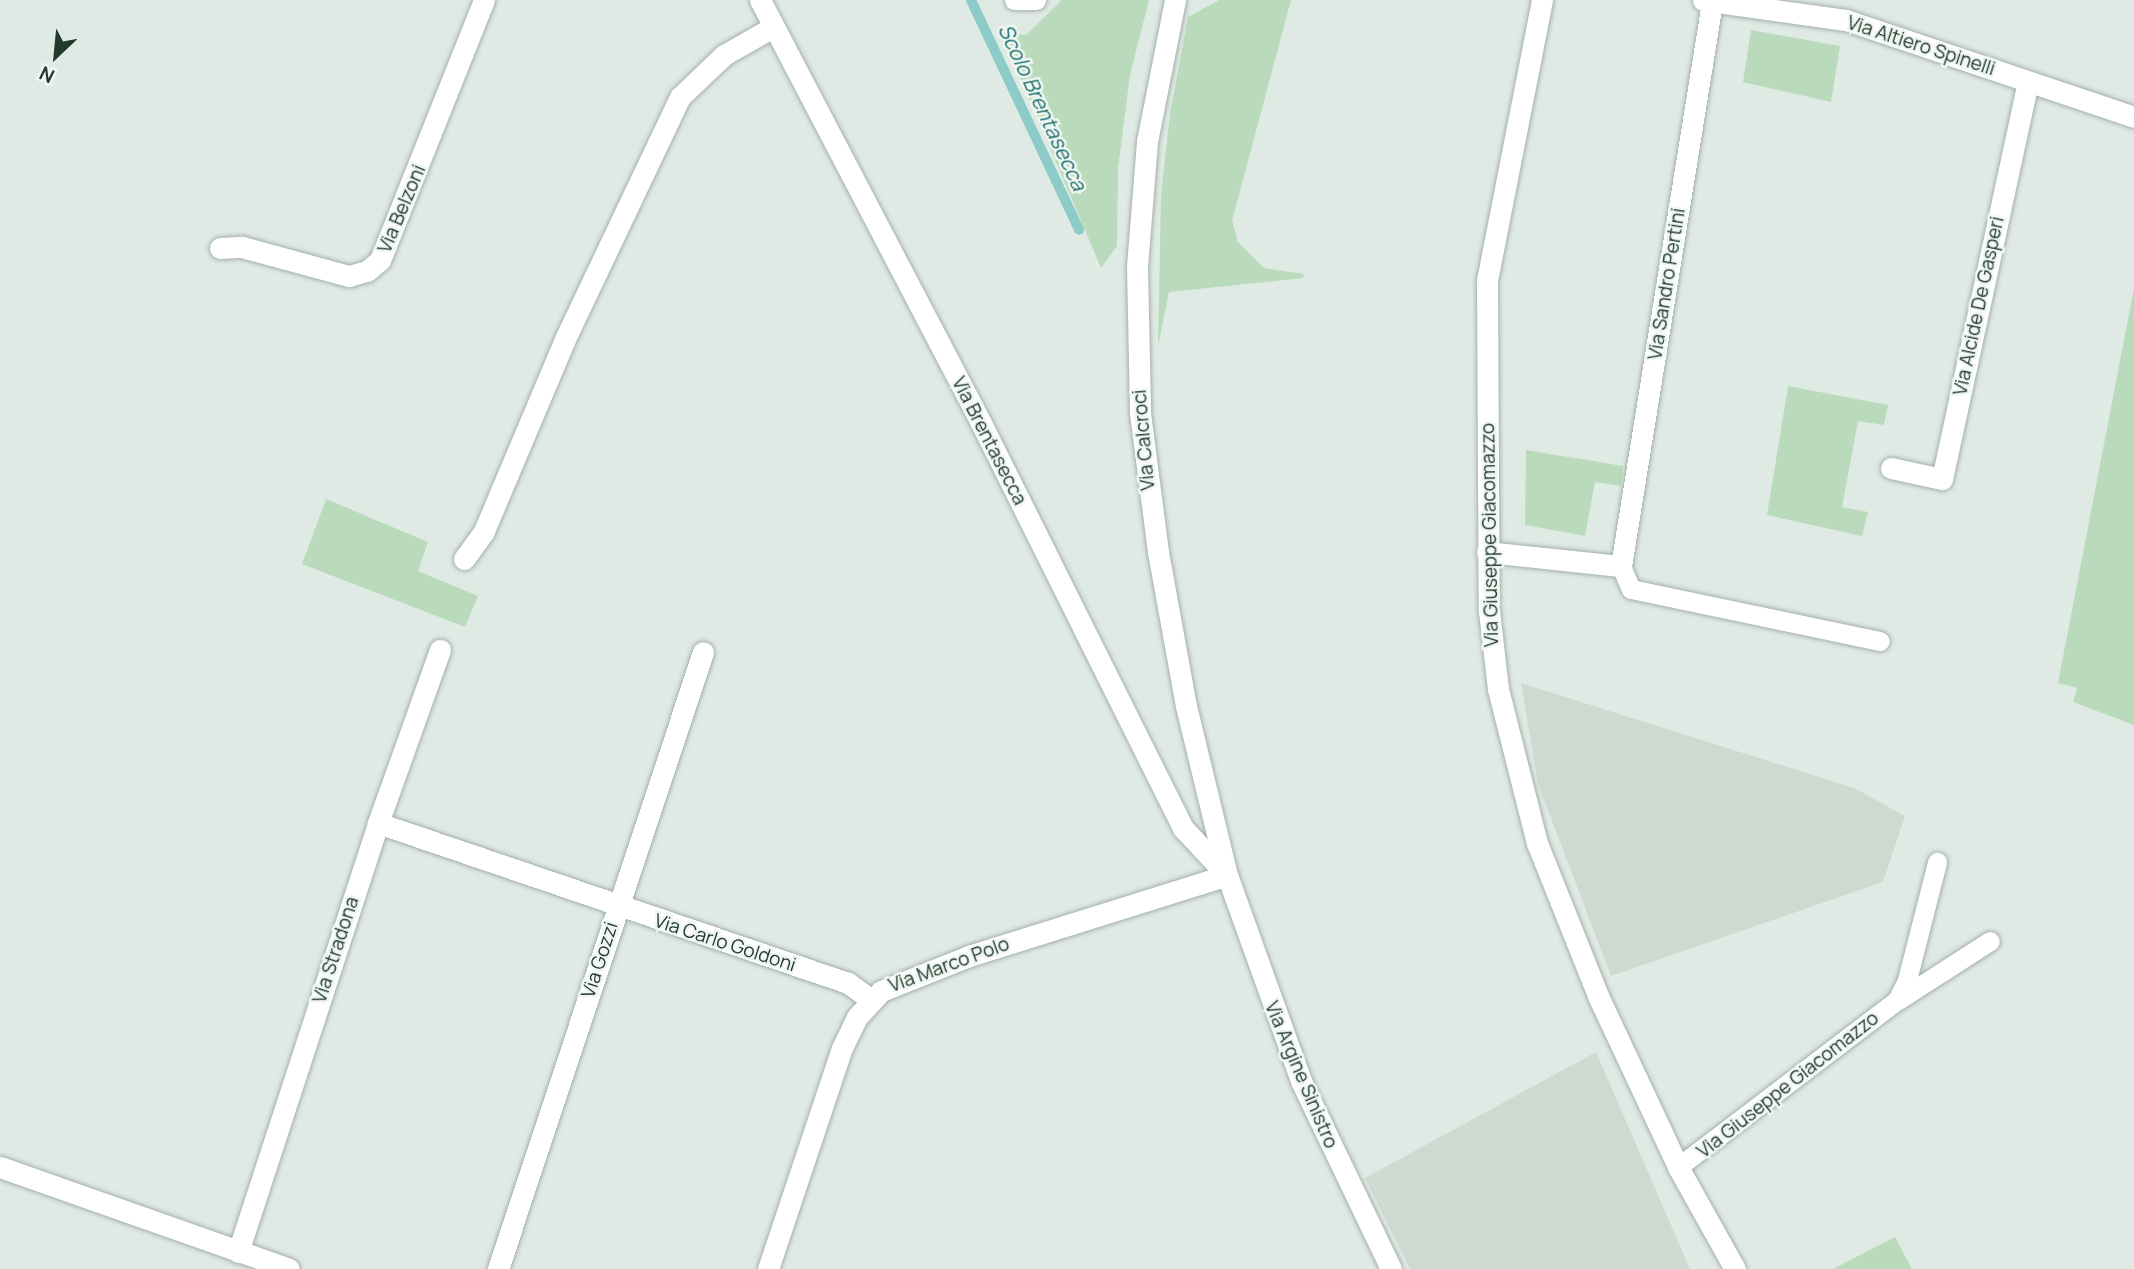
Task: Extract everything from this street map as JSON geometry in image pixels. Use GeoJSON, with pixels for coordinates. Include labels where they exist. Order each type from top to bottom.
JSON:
{"type":"FeatureCollection","features":[{"type":"Feature","properties":{"kind":"street","name":"Via Belzoni"},"geometry":{"type":"LineString","coordinates":[[220,248],[242,247],[349,276],[367,271],[380,260],[484,0]]}},
{"type":"Feature","properties":{"kind":"street","name":"Via Brentasecca"},"geometry":{"type":"LineString","coordinates":[[760,0],[981,423],[1182,828],[1227,875]]}},
{"type":"Feature","properties":{"kind":"street","name":"Via Calcroci"},"geometry":{"type":"LineString","coordinates":[[1175,0],[1147,142],[1138,266],[1140,413],[1149,497],[1181,680],[1227,875]]}},
{"type":"Feature","properties":{"kind":"street","name":"Via Giuseppe Giacomazzo"},"geometry":{"type":"LineString","coordinates":[[1542,0],[1487,281],[1488,552],[1498,689],[1537,843],[1599,998],[1678,1167],[1735,1269]]}},
{"type":"Feature","properties":{"kind":"street","name":"Via Altiero Spinelli"},"geometry":{"type":"LineString","coordinates":[[1708,1],[1846,20],[2134,117]]}},
{"type":"Feature","properties":{"kind":"street","name":"Via Sandro Pertini"},"geometry":{"type":"LineString","coordinates":[[1621,566],[1708,1]]}},
{"type":"Feature","properties":{"kind":"street"},"geometry":{"type":"LineString","coordinates":[[464,559],[484,530],[565,339],[680,97],[724,55],[774,26]]}},
{"type":"Feature","properties":{"kind":"street","name":"Via Alcide De Gasperi"},"geometry":{"type":"LineString","coordinates":[[1891,468],[1942,479],[2028,82]]}},
{"type":"Feature","properties":{"kind":"street"},"geometry":{"type":"LineString","coordinates":[[1488,552],[1621,566]]}},
{"type":"Feature","properties":{"kind":"street","name":"Via Stradona"},"geometry":{"type":"LineString","coordinates":[[238,1252],[378,823],[440,650]]}},
{"type":"Feature","properties":{"kind":"street","name":"Via Gozzi"},"geometry":{"type":"LineString","coordinates":[[498,1269],[703,652]]}},
{"type":"Feature","properties":{"kind":"street","name":"Via Carlo Goldoni"},"geometry":{"type":"LineString","coordinates":[[378,823],[618,908],[848,983],[871,1000]]}},
{"type":"Feature","properties":{"kind":"street","name":"Via Marco Polo"},"geometry":{"type":"LineString","coordinates":[[768,1269],[842,1048],[871,1000],[917,974],[1227,875]]}},
{"type":"Feature","properties":{"kind":"street","name":"Via Argine Sinistro"},"geometry":{"type":"LineString","coordinates":[[1227,875],[1301,1082],[1391,1269]]}},
{"type":"Feature","properties":{"kind":"street"},"geometry":{"type":"LineString","coordinates":[[0,1167],[289,1269]]}},
{"type":"Feature","properties":{"kind":"lane"},"geometry":{"type":"LineString","coordinates":[[1014,0],[1036,0]]}},
{"type":"Feature","properties":{"kind":"lane"},"geometry":{"type":"LineString","coordinates":[[1621,566],[1631,589],[1880,641]]}},
{"type":"Feature","properties":{"kind":"lane","name":"Via Giuseppe Giacomazzo"},"geometry":{"type":"LineString","coordinates":[[1897,1000],[1907,980],[1937,862]]}},
{"type":"Feature","properties":{"kind":"lane","name":"Via Giuseppe Giacomazzo"},"geometry":{"type":"LineString","coordinates":[[1678,1167],[1897,1000],[1990,941]]}},
{"type":"Feature","properties":{"kind":"shaded area"},"geometry":{"type":"Polygon","coordinates":[[[1521,683],[1854,788],[1905,816],[1883,882],[1611,976],[1538,784],[1521,683]]]}},
{"type":"Feature","properties":{"kind":"shaded area"},"geometry":{"type":"Polygon","coordinates":[[[1596,1052],[1690,1269],[1410,1269],[1365,1178],[1596,1052]]]}},
{"type":"Feature","properties":{"kind":"green space"},"geometry":{"type":"Polygon","coordinates":[[[1062,0],[1149,0],[1130,75],[1118,168],[1117,246],[1101,268],[1001,32],[1026,35],[1062,0]]]}},
{"type":"Feature","properties":{"kind":"green space"},"geometry":{"type":"Polygon","coordinates":[[[1219,0],[1291,0],[1232,221],[1238,242],[1264,268],[1304,274],[1303,278],[1169,292],[1158,347],[1161,194],[1170,114],[1188,17],[1219,0]]]}},
{"type":"Feature","properties":{"kind":"green space"},"geometry":{"type":"Polygon","coordinates":[[[1751,30],[1840,46],[1831,102],[1743,82],[1751,30]]]}},
{"type":"Feature","properties":{"kind":"green space"},"geometry":{"type":"Polygon","coordinates":[[[2134,288],[2134,725],[2073,702],[2077,688],[2058,683],[2134,288]]]}},
{"type":"Feature","properties":{"kind":"green space"},"geometry":{"type":"Polygon","coordinates":[[[1788,386],[1888,405],[1884,425],[1858,421],[1842,507],[1868,512],[1862,536],[1767,515],[1788,386]]]}},
{"type":"Feature","properties":{"kind":"green space"},"geometry":{"type":"Polygon","coordinates":[[[1526,450],[1623,466],[1621,486],[1595,482],[1585,536],[1525,525],[1526,450]]]}},
{"type":"Feature","properties":{"kind":"green space"},"geometry":{"type":"Polygon","coordinates":[[[326,499],[428,542],[418,571],[478,596],[465,627],[302,564],[326,499]]]}},
{"type":"Feature","properties":{"kind":"green space"},"geometry":{"type":"Polygon","coordinates":[[[1895,1237],[1912,1269],[1833,1269],[1895,1237]]]}},
{"type":"Feature","properties":{"kind":"waterway","name":"Scolo Brentasecca"},"geometry":{"type":"LineString","coordinates":[[971,0],[1079,230]]}}]}
